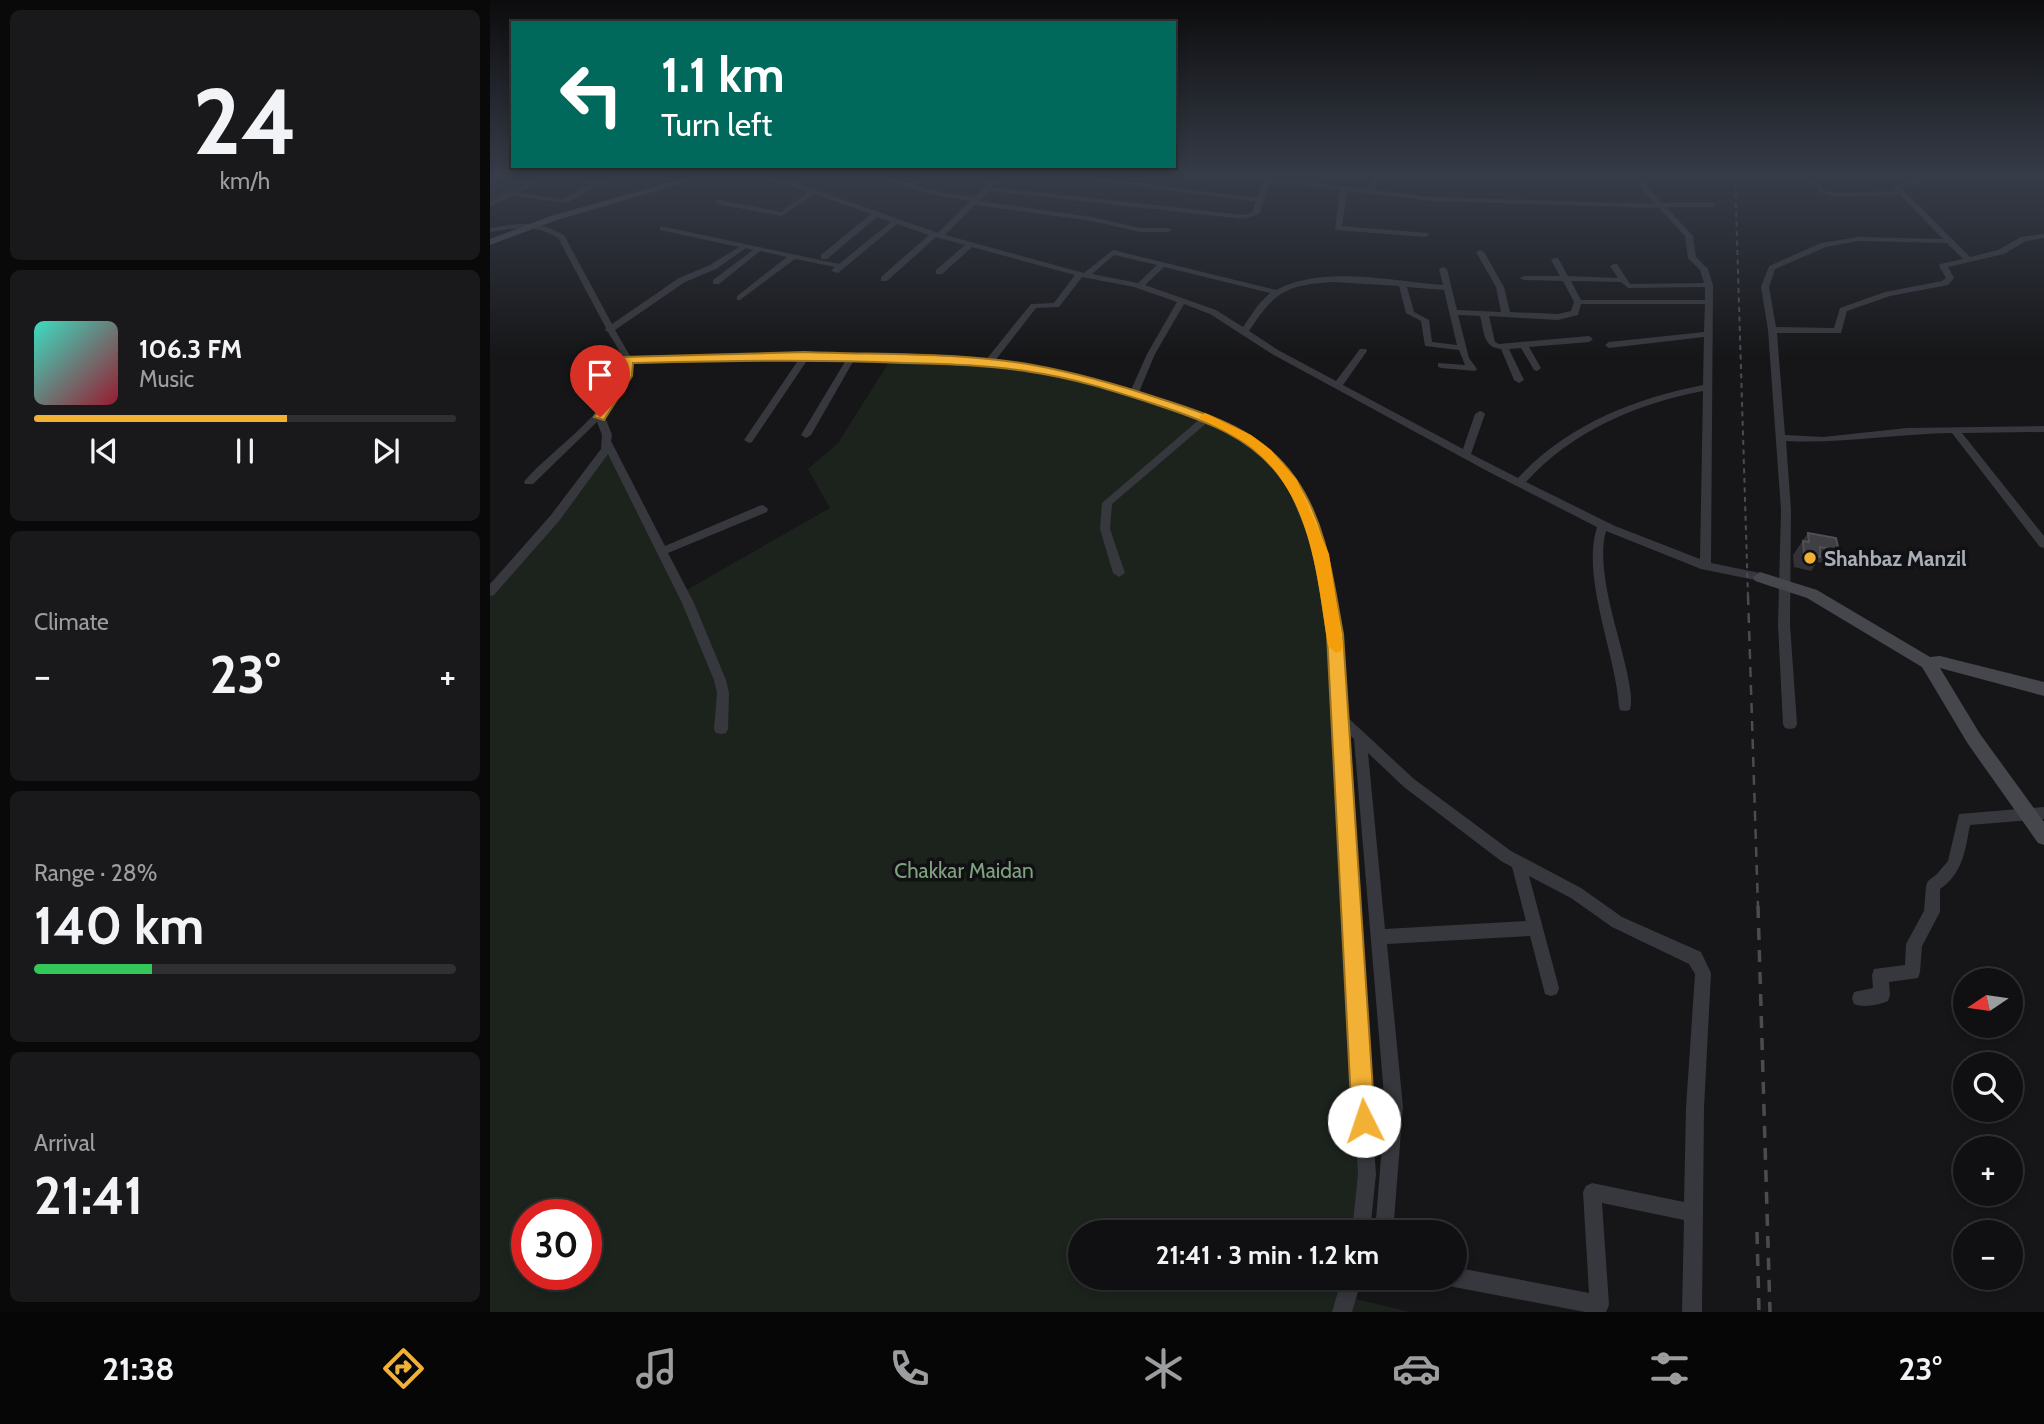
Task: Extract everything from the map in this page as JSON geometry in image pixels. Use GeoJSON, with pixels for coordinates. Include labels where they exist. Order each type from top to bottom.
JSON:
{"type":"FeatureCollection","features":[{"type":"Feature","properties":{"kind":"street"},"geometry":{"type":"LineString","coordinates":[[490,242],[507,235]]}},
{"type":"Feature","properties":{"kind":"street"},"geometry":{"type":"LineString","coordinates":[[529,482],[602,412],[626,376],[628,359],[609,330],[566,244],[556,235]]}},
{"type":"Feature","properties":{"kind":"street"},"geometry":{"type":"LineString","coordinates":[[702,235],[836,270],[878,235]]}},
{"type":"Feature","properties":{"kind":"street"},"geometry":{"type":"LineString","coordinates":[[824,257],[851,235]]}},
{"type":"Feature","properties":{"kind":"street"},"geometry":{"type":"LineString","coordinates":[[860,235],[872,240]]}},
{"type":"Feature","properties":{"kind":"street"},"geometry":{"type":"LineString","coordinates":[[884,279],[937,235]]}},
{"type":"Feature","properties":{"kind":"street"},"geometry":{"type":"LineString","coordinates":[[938,235],[1083,275],[1139,286],[1213,312],[1338,385],[1603,525],[1705,566],[1786,584],[1850,614],[1928,663],[1974,739],[2036,813],[2044,837]]}},
{"type":"Feature","properties":{"kind":"street"},"geometry":{"type":"LineString","coordinates":[[1688,235],[1692,258],[1704,269],[1709,285],[1705,566]]}},
{"type":"Feature","properties":{"kind":"street"},"geometry":{"type":"LineString","coordinates":[[1941,235],[1968,260]]}},
{"type":"Feature","properties":{"kind":"street"},"geometry":{"type":"LineString","coordinates":[[1772,330],[1838,331],[1843,310],[1888,294],[1945,283],[1950,278],[1943,266],[2001,252],[2024,239],[2044,236]]}},
{"type":"Feature","properties":{"kind":"street"},"geometry":{"type":"LineString","coordinates":[[1790,724],[1784,625],[1786,510],[1772,330],[1765,287],[1772,268],[1824,245],[1858,239],[1946,241]]}},
{"type":"Feature","properties":{"kind":"street"},"geometry":{"type":"LineString","coordinates":[[939,272],[971,244]]}},
{"type":"Feature","properties":{"kind":"street"},"geometry":{"type":"LineString","coordinates":[[609,330],[675,284],[713,267],[743,247]]}},
{"type":"Feature","properties":{"kind":"street"},"geometry":{"type":"LineString","coordinates":[[716,282],[757,250]]}},
{"type":"Feature","properties":{"kind":"street"},"geometry":{"type":"LineString","coordinates":[[1480,251],[1499,278],[1505,296],[1506,315]]}},
{"type":"Feature","properties":{"kind":"street"},"geometry":{"type":"LineString","coordinates":[[988,364],[1034,306],[1056,305],[1083,275],[1113,252],[1276,292]]}},
{"type":"Feature","properties":{"kind":"street"},"geometry":{"type":"LineString","coordinates":[[740,298],[792,257]]}},
{"type":"Feature","properties":{"kind":"street"},"geometry":{"type":"LineString","coordinates":[[1455,312],[1565,316],[1575,313],[1578,302],[1555,260]]}},
{"type":"Feature","properties":{"kind":"street"},"geometry":{"type":"LineString","coordinates":[[1139,286],[1163,264]]}},
{"type":"Feature","properties":{"kind":"street"},"geometry":{"type":"LineString","coordinates":[[1614,266],[1636,302]]}},
{"type":"Feature","properties":{"kind":"street"},"geometry":{"type":"LineString","coordinates":[[1440,365],[1472,369],[1443,269]]}},
{"type":"Feature","properties":{"kind":"street"},"geometry":{"type":"LineString","coordinates":[[1524,278],[1709,285]]}},
{"type":"Feature","properties":{"kind":"street"},"geometry":{"type":"LineString","coordinates":[[1244,332],[1276,292],[1296,282],[1312,279],[1448,288]]}},
{"type":"Feature","properties":{"kind":"street"},"geometry":{"type":"LineString","coordinates":[[1403,286],[1410,313],[1425,320],[1428,344],[1464,348]]}},
{"type":"Feature","properties":{"kind":"street"},"geometry":{"type":"LineString","coordinates":[[1135,393],[1152,354],[1182,300]]}},
{"type":"Feature","properties":{"kind":"street"},"geometry":{"type":"LineString","coordinates":[[1578,302],[1707,302]]}},
{"type":"Feature","properties":{"kind":"street"},"geometry":{"type":"LineString","coordinates":[[1484,313],[1491,343],[1504,347],[1589,339]]}},
{"type":"Feature","properties":{"kind":"street"},"geometry":{"type":"LineString","coordinates":[[1609,345],[1707,334]]}},
{"type":"Feature","properties":{"kind":"street"},"geometry":{"type":"LineString","coordinates":[[1504,347],[1519,380]]}},
{"type":"Feature","properties":{"kind":"street"},"geometry":{"type":"LineString","coordinates":[[1525,347],[1537,368]]}},
{"type":"Feature","properties":{"kind":"street"},"geometry":{"type":"LineString","coordinates":[[1338,385],[1363,351]]}},
{"type":"Feature","properties":{"kind":"street"},"geometry":{"type":"LineString","coordinates":[[749,440],[805,356]]}},
{"type":"Feature","properties":{"kind":"street"},"geometry":{"type":"LineString","coordinates":[[628,359],[852,357],[1031,368],[1135,393],[1208,417],[1247,438],[1266,453],[1290,480],[1321,554],[1335,634],[1345,848],[1367,1174],[1362,1220]]}},
{"type":"Feature","properties":{"kind":"street"},"geometry":{"type":"LineString","coordinates":[[806,435],[852,357]]}},
{"type":"Feature","properties":{"kind":"street"},"geometry":{"type":"LineString","coordinates":[[1520,482],[1578,433],[1615,413],[1707,387]]}},
{"type":"Feature","properties":{"kind":"street"},"geometry":{"type":"LineString","coordinates":[[490,592],[566,504],[600,458],[607,442],[607,435],[600,422],[602,412]]}},
{"type":"Feature","properties":{"kind":"street"},"geometry":{"type":"LineString","coordinates":[[1466,454],[1479,414]]}},
{"type":"Feature","properties":{"kind":"street"},"geometry":{"type":"LineString","coordinates":[[1119,573],[1105,529],[1107,503],[1208,417]]}},
{"type":"Feature","properties":{"kind":"street"},"geometry":{"type":"LineString","coordinates":[[1954,430],[2044,544]]}},
{"type":"Feature","properties":{"kind":"street"},"geometry":{"type":"LineString","coordinates":[[1780,438],[1822,440],[1908,431],[2042,431]]}},
{"type":"Feature","properties":{"kind":"street"},"geometry":{"type":"LineString","coordinates":[[607,442],[663,551],[720,680],[723,694],[722,729]]}},
{"type":"Feature","properties":{"kind":"street"},"geometry":{"type":"LineString","coordinates":[[663,551],[763,509]]}},
{"type":"Feature","properties":{"kind":"street"},"geometry":{"type":"LineString","coordinates":[[1603,525],[1598,532],[1600,573],[1625,706]]}},
{"type":"Feature","properties":{"kind":"street"},"geometry":{"type":"LineString","coordinates":[[1928,663],[1940,662],[2044,689]]}},
{"type":"Feature","properties":{"kind":"street"},"geometry":{"type":"LineString","coordinates":[[1340,718],[1409,783],[1506,856],[1576,893],[1617,922],[1695,958],[1703,973],[1695,1108],[1692,1312]]}},
{"type":"Feature","properties":{"kind":"street"},"geometry":{"type":"LineString","coordinates":[[1360,735],[1394,1107],[1385,1220]]}},
{"type":"Feature","properties":{"kind":"street"},"geometry":{"type":"LineString","coordinates":[[1860,998],[1882,995],[1880,975],[1912,972],[1914,944],[1933,912],[1933,886],[1948,877],[1958,862],[1964,819],[2036,813]]}},
{"type":"Feature","properties":{"kind":"street"},"geometry":{"type":"LineString","coordinates":[[1518,860],[1551,988]]}},
{"type":"Feature","properties":{"kind":"street"},"geometry":{"type":"LineString","coordinates":[[1378,937],[1535,928]]}},
{"type":"Feature","properties":{"kind":"street"},"geometry":{"type":"LineString","coordinates":[[1467,1280],[1599,1305],[1592,1192],[1693,1213]]}},
{"type":"Feature","properties":{"kind":"street"},"geometry":{"type":"LineString","coordinates":[[1342,1312],[1348,1290]]}},
{"type":"Feature","properties":{"kind":"green space","name":"Chakkar Maidan"},"geometry":{"type":"Polygon","coordinates":[[[891,359],[1031,368],[1099,383],[1208,417],[1247,438],[1290,480],[1307,516],[1335,634],[1360,1220],[1068,1220],[1068,1290],[1349,1290],[1347,1297],[1410,1312],[490,1312],[490,594],[606,449],[683,592],[830,508],[808,469],[838,443],[891,359]]]}},
{"type":"Feature","properties":{"kind":"building"},"geometry":{"type":"Polygon","coordinates":[[[1808,533],[1836,538],[1839,551],[1820,547],[1820,557],[1804,554],[1803,541],[1809,542],[1808,533]]]}},
{"type":"Feature","properties":{"kind":"railway"},"geometry":{"type":"LineString","coordinates":[[1737,235],[1748,597]]}},
{"type":"Feature","properties":{"kind":"railway"},"geometry":{"type":"LineString","coordinates":[[1748,595],[1758,908]]}},
{"type":"Feature","properties":{"kind":"railway"},"geometry":{"type":"LineString","coordinates":[[1758,906],[1770,1312]]}},
{"type":"Feature","properties":{"kind":"railway"},"geometry":{"type":"LineString","coordinates":[[1757,1232],[1759,1312]]}},
{"type":"Feature","properties":{"kind":"slow traffic"},"geometry":{"type":"LineString","coordinates":[[1205,417],[1247,438],[1266,453],[1290,480],[1321,554],[1336,646]]}},
{"type":"Feature","properties":{"kind":"place","name":"Shahbaz Manzil"},"geometry":{"type":"Point","coordinates":[1810,558]}},
{"type":"Feature","properties":{"kind":"route"},"geometry":{"type":"LineString","coordinates":[[600,417],[626,376],[628,359],[805,356],[948,361],[1031,368],[1099,383],[1208,417],[1247,438],[1266,453],[1290,480],[1307,516],[1321,554],[1335,634],[1345,848],[1364,1121]]}}]}
